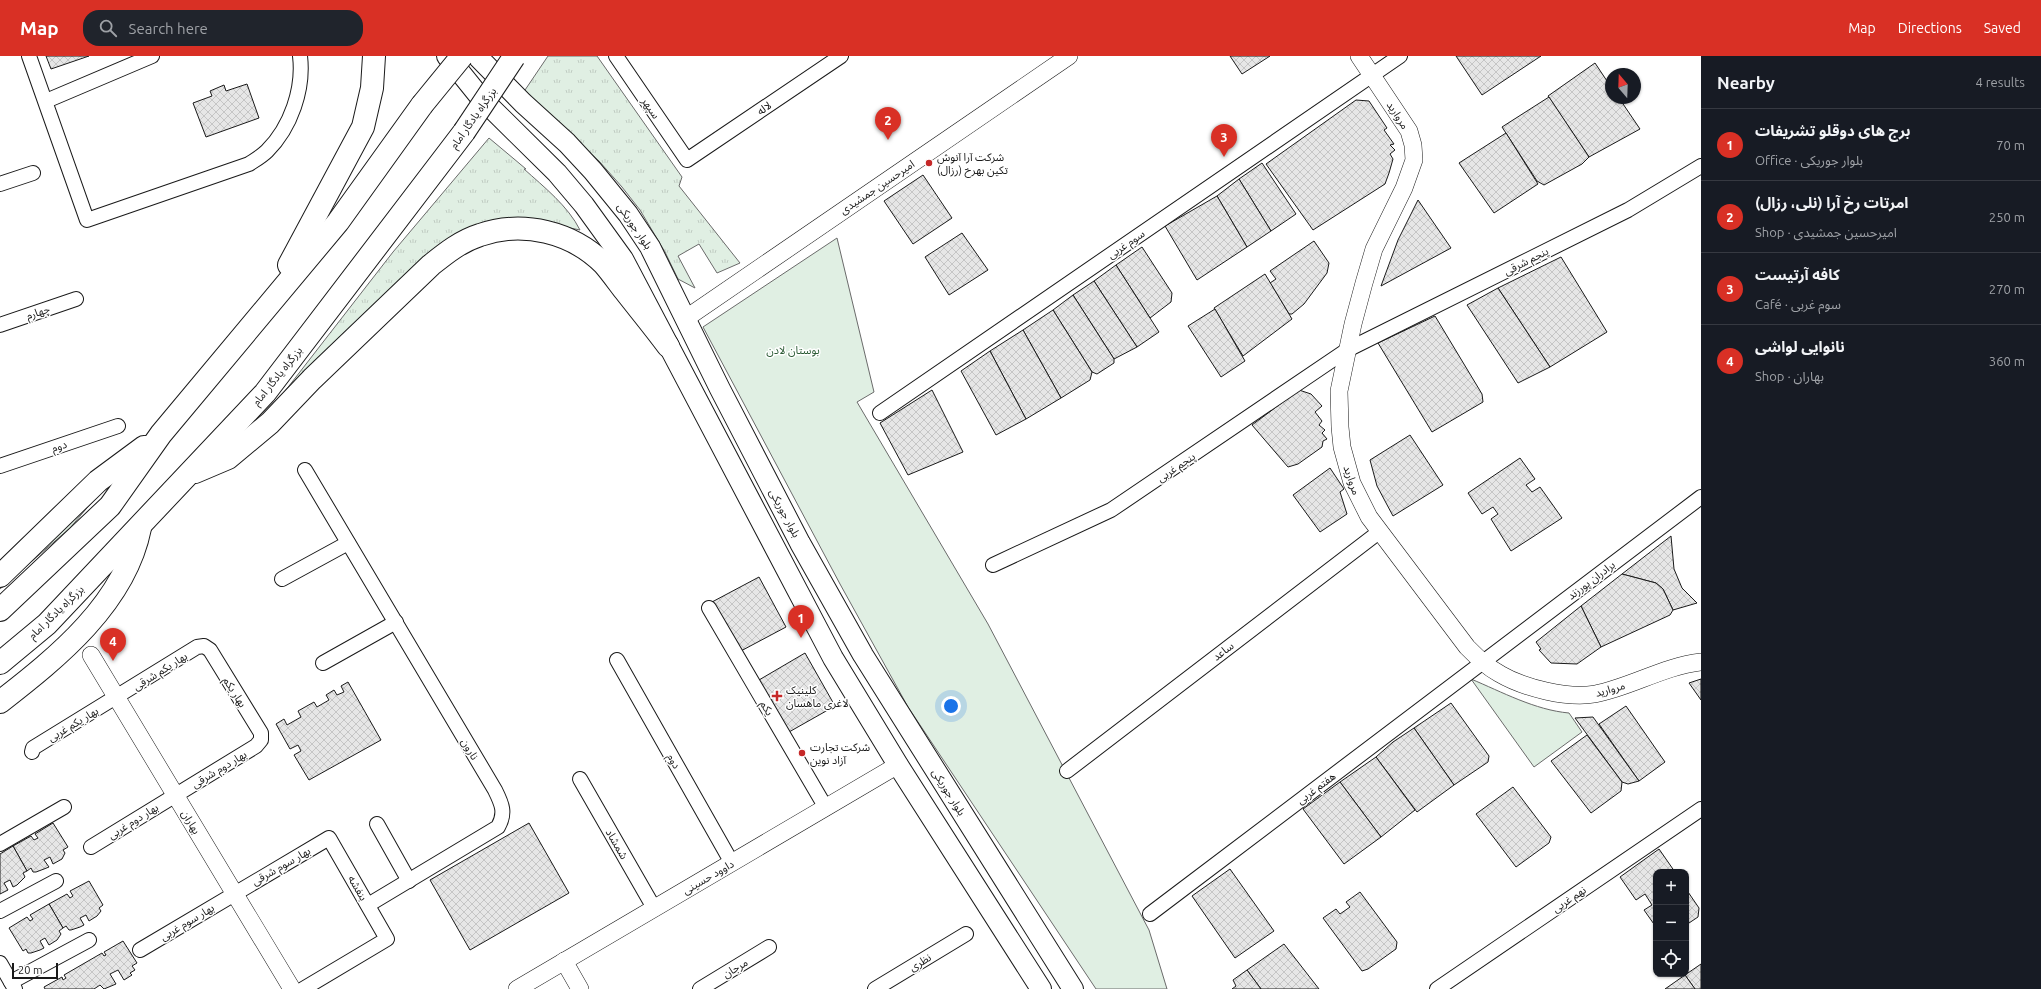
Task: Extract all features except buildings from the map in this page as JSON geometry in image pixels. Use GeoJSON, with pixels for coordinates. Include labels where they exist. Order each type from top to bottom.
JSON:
{"type":"FeatureCollection","features":[{"type":"Feature","properties":{"kind":"highway"},"geometry":{"type":"LineString","coordinates":[[269,303],[363,127],[372,88],[374,56]]}},
{"type":"Feature","properties":{"kind":"highway"},"geometry":{"type":"LineString","coordinates":[[0,610],[110,506],[161,434],[338,222],[422,105],[462,56]]}},
{"type":"Feature","properties":{"kind":"highway","name":"بزرگراه یادگار امام"},"geometry":{"type":"LineString","coordinates":[[0,663],[47,624],[265,393],[464,132],[515,57]]}},
{"type":"Feature","properties":{"kind":"highway"},"geometry":{"type":"LineString","coordinates":[[188,474],[228,458],[270,423],[312,379],[431,265],[449,250],[486,233],[515,228],[549,232],[584,248],[604,265],[668,346]]}},
{"type":"Feature","properties":{"kind":"highway"},"geometry":{"type":"LineString","coordinates":[[0,576],[98,481],[161,434]]}},
{"type":"Feature","properties":{"kind":"highway"},"geometry":{"type":"LineString","coordinates":[[0,702],[28,680],[76,637],[117,588],[136,550],[140,526]]}},
{"type":"Feature","properties":{"kind":"main road"},"geometry":{"type":"LineString","coordinates":[[447,56],[480,97],[557,173],[584,205],[623,259],[833,658],[898,765],[1041,989]]}},
{"type":"Feature","properties":{"kind":"main road","name":"بلوار جوریکی"},"geometry":{"type":"LineString","coordinates":[[477,56],[523,103],[567,143],[628,214],[650,246],[685,319],[797,536],[863,655],[1073,989]]}},
{"type":"Feature","properties":{"kind":"main road"},"geometry":{"type":"LineString","coordinates":[[833,658],[863,655]]}},
{"type":"Feature","properties":{"kind":"street"},"geometry":{"type":"LineString","coordinates":[[29,56],[87,220],[249,164],[267,151],[282,132],[294,109],[300,83],[300,56]]}},
{"type":"Feature","properties":{"kind":"street"},"geometry":{"type":"LineString","coordinates":[[46,101],[152,56]]}},
{"type":"Feature","properties":{"kind":"street","name":"لاله"},"geometry":{"type":"LineString","coordinates":[[687,160],[841,56]]}},
{"type":"Feature","properties":{"kind":"street","name":"امیرحسین جمشیدی"},"geometry":{"type":"LineString","coordinates":[[685,319],[1051,61],[1068,56]]}},
{"type":"Feature","properties":{"kind":"street","name":"مروارید"},"geometry":{"type":"LineString","coordinates":[[1358,56],[1409,131],[1413,145],[1414,160],[1404,188],[1374,249],[1347,350],[1339,391],[1342,447],[1355,489],[1369,517],[1453,629],[1482,662],[1501,675],[1539,689],[1577,695],[1595,694],[1679,666],[1701,662]]}},
{"type":"Feature","properties":{"kind":"street","name":"سوم غربی"},"geometry":{"type":"LineString","coordinates":[[880,413],[1400,56]]}},
{"type":"Feature","properties":{"kind":"street","name":"سپهر"},"geometry":{"type":"LineString","coordinates":[[619,57],[687,160]]}},
{"type":"Feature","properties":{"kind":"street","name":"پنجم شرقی"},"geometry":{"type":"LineString","coordinates":[[1347,350],[1628,210],[1701,166]]}},
{"type":"Feature","properties":{"kind":"street"},"geometry":{"type":"LineString","coordinates":[[0,184],[33,173]]}},
{"type":"Feature","properties":{"kind":"street","name":"چهارم"},"geometry":{"type":"LineString","coordinates":[[0,325],[76,299]]}},
{"type":"Feature","properties":{"kind":"street","name":"پنجم غربی"},"geometry":{"type":"LineString","coordinates":[[993,565],[1110,510],[1347,350]]}},
{"type":"Feature","properties":{"kind":"street","name":"دوم"},"geometry":{"type":"LineString","coordinates":[[0,466],[118,426]]}},
{"type":"Feature","properties":{"kind":"street","name":"نارون"},"geometry":{"type":"LineString","coordinates":[[305,470],[495,790],[503,812],[502,820],[498,827],[368,905]]}},
{"type":"Feature","properties":{"kind":"street","name":"برادران پورزند"},"geometry":{"type":"LineString","coordinates":[[1482,662],[1701,497]]}},
{"type":"Feature","properties":{"kind":"street","name":"ساعد"},"geometry":{"type":"LineString","coordinates":[[1067,770],[1379,532]]}},
{"type":"Feature","properties":{"kind":"street"},"geometry":{"type":"LineString","coordinates":[[282,579],[348,543]]}},
{"type":"Feature","properties":{"kind":"street","name":"یکم"},"geometry":{"type":"LineString","coordinates":[[709,608],[826,808]]}},
{"type":"Feature","properties":{"kind":"street"},"geometry":{"type":"LineString","coordinates":[[323,663],[396,622]]}},
{"type":"Feature","properties":{"kind":"street","name":"بهار یکم شرقی"},"geometry":{"type":"LineString","coordinates":[[117,698],[197,647],[204,646]]}},
{"type":"Feature","properties":{"kind":"street","name":"بهار یکم"},"geometry":{"type":"LineString","coordinates":[[204,646],[210,650],[261,733],[262,740]]}},
{"type":"Feature","properties":{"kind":"street","name":"بهاران"},"geometry":{"type":"LineString","coordinates":[[91,655],[292,989]]}},
{"type":"Feature","properties":{"kind":"street","name":"دوم"},"geometry":{"type":"LineString","coordinates":[[617,660],[732,863]]}},
{"type":"Feature","properties":{"kind":"street","name":"هفتم غربی"},"geometry":{"type":"LineString","coordinates":[[1150,914],[1482,662]]}},
{"type":"Feature","properties":{"kind":"street","name":"بهار یکم غربی"},"geometry":{"type":"LineString","coordinates":[[32,752],[33,748],[117,698]]}},
{"type":"Feature","properties":{"kind":"street","name":"بهار دوم شرقی"},"geometry":{"type":"LineString","coordinates":[[175,796],[256,746],[262,740]]}},
{"type":"Feature","properties":{"kind":"street","name":"داوود حسینی"},"geometry":{"type":"LineString","coordinates":[[517,989],[898,765]]}},
{"type":"Feature","properties":{"kind":"street","name":"شمشاد"},"geometry":{"type":"LineString","coordinates":[[580,779],[654,908]]}},
{"type":"Feature","properties":{"kind":"street","name":"بهار دوم غربی"},"geometry":{"type":"LineString","coordinates":[[91,847],[175,796]]}},
{"type":"Feature","properties":{"kind":"street"},"geometry":{"type":"LineString","coordinates":[[0,844],[64,807]]}},
{"type":"Feature","properties":{"kind":"street","name":"نهم غربی"},"geometry":{"type":"LineString","coordinates":[[1437,989],[1701,809]]}},
{"type":"Feature","properties":{"kind":"street"},"geometry":{"type":"LineString","coordinates":[[377,824],[409,881]]}},
{"type":"Feature","properties":{"kind":"street","name":"بهار سوم شرقی"},"geometry":{"type":"LineString","coordinates":[[234,894],[329,838]]}},
{"type":"Feature","properties":{"kind":"street","name":"بنفشه"},"geometry":{"type":"LineString","coordinates":[[303,989],[387,939],[329,838]]}},
{"type":"Feature","properties":{"kind":"street"},"geometry":{"type":"LineString","coordinates":[[0,911],[56,881]]}},
{"type":"Feature","properties":{"kind":"street","name":"بهار سوم غربی"},"geometry":{"type":"LineString","coordinates":[[140,950],[234,894]]}},
{"type":"Feature","properties":{"kind":"street","name":"نظری"},"geometry":{"type":"LineString","coordinates":[[875,989],[966,934]]}},
{"type":"Feature","properties":{"kind":"street"},"geometry":{"type":"LineString","coordinates":[[0,963],[13,986],[89,940]]}},
{"type":"Feature","properties":{"kind":"street","name":"مرجان"},"geometry":{"type":"LineString","coordinates":[[700,989],[770,947]]}},
{"type":"Feature","properties":{"kind":"street"},"geometry":{"type":"LineString","coordinates":[[564,962],[580,989]]}},
{"type":"Feature","properties":{"kind":"green space"},"geometry":{"type":"Polygon","coordinates":[[[548,56],[597,56],[682,177],[679,186],[740,263],[717,273],[699,244],[678,256],[695,288],[678,279],[665,252],[640,210],[622,187],[599,161],[523,93],[548,56]]]}},
{"type":"Feature","properties":{"kind":"green space"},"geometry":{"type":"Polygon","coordinates":[[[489,138],[526,169],[524,169],[555,197],[569,213],[580,230],[541,222],[499,223],[268,413],[393,252],[489,138]]]}},
{"type":"Feature","properties":{"kind":"green space","name":"بوستان لادن"},"geometry":{"type":"Polygon","coordinates":[[[837,238],[874,392],[857,402],[988,624],[1149,930],[1167,989],[1096,989],[908,707],[840,584],[703,327],[837,238]]]}},
{"type":"Feature","properties":{"kind":"green space"},"geometry":{"type":"Polygon","coordinates":[[[113,477],[70,528],[0,589],[0,581],[113,477]]]}},
{"type":"Feature","properties":{"kind":"green space"},"geometry":{"type":"Polygon","coordinates":[[[1471,679],[1531,704],[1569,713],[1582,732],[1534,767],[1471,679]]]}},
{"type":"Feature","properties":{"kind":"place","name":"امرتات رخ آرا (نلی، رزال)"},"geometry":{"type":"Point","coordinates":[888,140]}},
{"type":"Feature","properties":{"kind":"place","name":"کافه آرتیست"},"geometry":{"type":"Point","coordinates":[1224,157]}},
{"type":"Feature","properties":{"kind":"place","name":"شرکت آرا آنوش تکین بهرخ (رزال)"},"geometry":{"type":"Point","coordinates":[929,163]}},
{"type":"Feature","properties":{"kind":"place","name":"برج های دوقلو تشریفات"},"geometry":{"type":"Point","coordinates":[801,638]}},
{"type":"Feature","properties":{"kind":"place","name":"نانوایی لواشی"},"geometry":{"type":"Point","coordinates":[113,661]}},
{"type":"Feature","properties":{"kind":"place","name":"کلینیک لاغری ماهسان"},"geometry":{"type":"Point","coordinates":[777,696]}},
{"type":"Feature","properties":{"kind":"place","name":"شرکت تجارت آزاد نوین"},"geometry":{"type":"Point","coordinates":[802,753]}}]}
